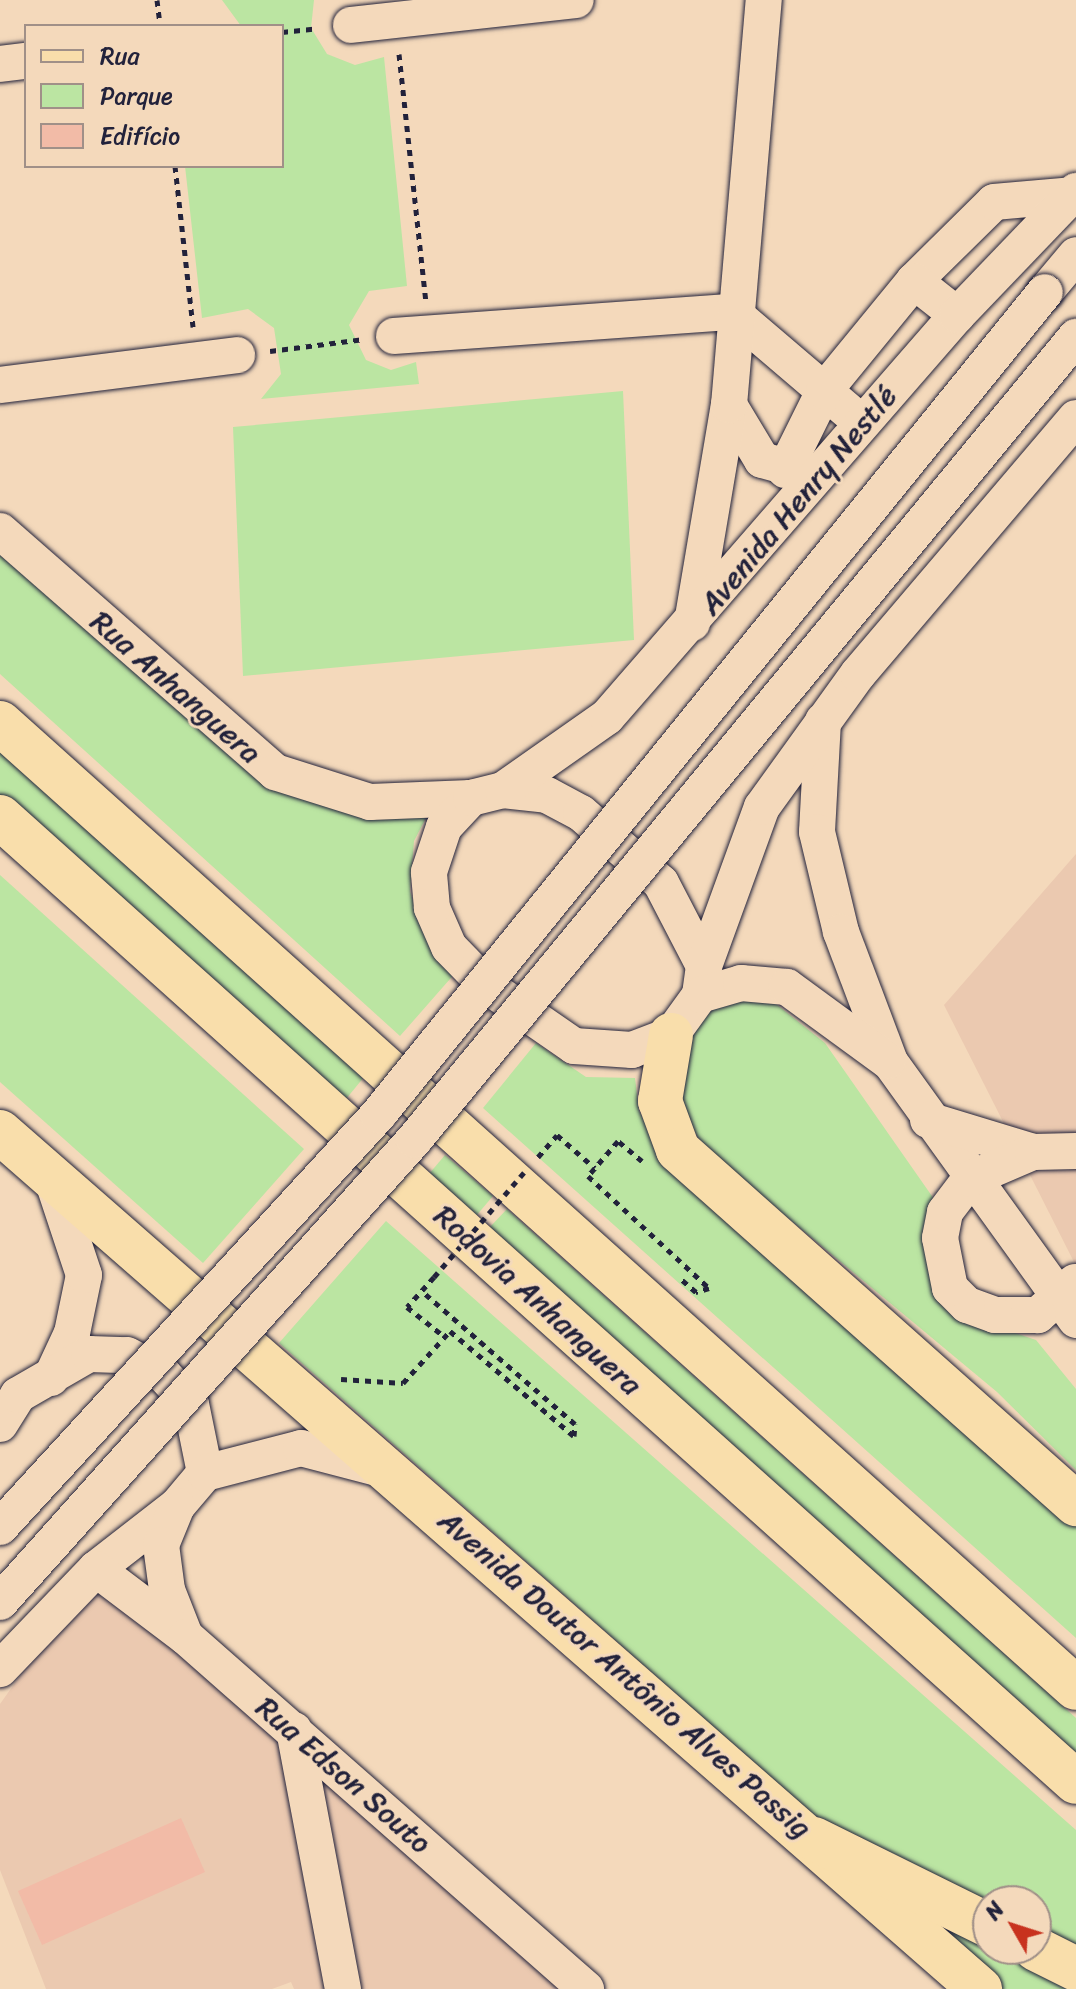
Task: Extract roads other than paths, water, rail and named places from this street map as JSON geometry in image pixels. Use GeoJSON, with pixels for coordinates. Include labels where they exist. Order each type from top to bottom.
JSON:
{"type":"FeatureCollection","features":[{"type":"Feature","properties":{"kind":"main road"},"geometry":{"type":"LineString","coordinates":[[0,723],[1076,1688]]}},
{"type":"Feature","properties":{"kind":"main road","name":"Rodovia Anhanguera"},"geometry":{"type":"LineString","coordinates":[[0,817],[1076,1782]]}},
{"type":"Feature","properties":{"kind":"main road"},"geometry":{"type":"LineString","coordinates":[[671,1035],[660,1101],[678,1150],[1076,1504]]}},
{"type":"Feature","properties":{"kind":"main road","name":"Avenida Doutor Antônio Alves Passig"},"geometry":{"type":"LineString","coordinates":[[0,1132],[814,1839],[980,1989]]}},
{"type":"Feature","properties":{"kind":"main road"},"geometry":{"type":"LineString","coordinates":[[814,1839],[972,1917]]}},
{"type":"Feature","properties":{"kind":"main road"},"geometry":{"type":"LineString","coordinates":[[1052,1957],[1076,1969]]}},
{"type":"Feature","properties":{"kind":"street"},"geometry":{"type":"LineString","coordinates":[[351,25],[576,0]]}},
{"type":"Feature","properties":{"kind":"street"},"geometry":{"type":"LineString","coordinates":[[692,625],[729,405],[732,312],[764,0]]}},
{"type":"Feature","properties":{"kind":"street"},"geometry":{"type":"LineString","coordinates":[[0,64],[24,61]]}},
{"type":"Feature","properties":{"kind":"street"},"geometry":{"type":"LineString","coordinates":[[729,405],[762,460],[802,471],[824,391],[914,281],[994,202],[1074,193]]}},
{"type":"Feature","properties":{"kind":"street","name":"Avenida Henry Nestlé"},"geometry":{"type":"LineString","coordinates":[[487,794],[607,717],[692,625],[802,471],[862,423],[957,315],[1074,193]]}},
{"type":"Feature","properties":{"kind":"street"},"geometry":{"type":"LineString","coordinates":[[0,1527],[378,1115],[1076,255]]}},
{"type":"Feature","properties":{"kind":"street"},"geometry":{"type":"LineString","coordinates":[[914,281],[957,315]]}},
{"type":"Feature","properties":{"kind":"street"},"geometry":{"type":"LineString","coordinates":[[412,334],[732,312],[862,423]]}},
{"type":"Feature","properties":{"kind":"street"},"geometry":{"type":"LineString","coordinates":[[0,1602],[414,1140],[1076,337]]}},
{"type":"Feature","properties":{"kind":"street"},"geometry":{"type":"LineString","coordinates":[[0,385],[237,355]]}},
{"type":"Feature","properties":{"kind":"street"},"geometry":{"type":"LineString","coordinates":[[702,980],[661,883],[618,842],[547,795],[487,794],[444,827],[429,872],[432,908],[449,947],[499,996],[574,1046],[632,1050],[671,1035],[702,980],[762,807],[823,721],[1076,418]]}},
{"type":"Feature","properties":{"kind":"street","name":"Rua Anhanguera"},"geometry":{"type":"LineString","coordinates":[[0,531],[275,772],[370,802],[487,794]]}},
{"type":"Feature","properties":{"kind":"street"},"geometry":{"type":"LineString","coordinates":[[823,721],[817,832],[841,932],[890,1062],[970,1179],[1071,1300],[1038,1315],[995,1315],[967,1305],[950,1288],[940,1238],[945,1212],[970,1179],[1033,1152]]}},
{"type":"Feature","properties":{"kind":"street"},"geometry":{"type":"LineString","coordinates":[[702,980],[787,987],[890,1062]]}},
{"type":"Feature","properties":{"kind":"street"},"geometry":{"type":"LineString","coordinates":[[928,1120],[1033,1152],[1076,1151]]}},
{"type":"Feature","properties":{"kind":"street"},"geometry":{"type":"LineString","coordinates":[[51,1378],[72,1333],[84,1275],[52,1179]]}},
{"type":"Feature","properties":{"kind":"street"},"geometry":{"type":"LineString","coordinates":[[6,1407],[89,1354],[127,1355],[163,1374],[191,1404],[205,1473]]}},
{"type":"Feature","properties":{"kind":"street"},"geometry":{"type":"LineString","coordinates":[[0,1669],[96,1569],[177,1506],[205,1473],[301,1448],[395,1474]]}},
{"type":"Feature","properties":{"kind":"street"},"geometry":{"type":"LineString","coordinates":[[177,1506],[161,1545],[167,1590],[186,1637]]}},
{"type":"Feature","properties":{"kind":"street","name":"Rua Edson Souto"},"geometry":{"type":"LineString","coordinates":[[96,1569],[186,1637],[586,1989]]}},
{"type":"Feature","properties":{"kind":"street"},"geometry":{"type":"LineString","coordinates":[[294,1730],[343,1989]]}}]}
